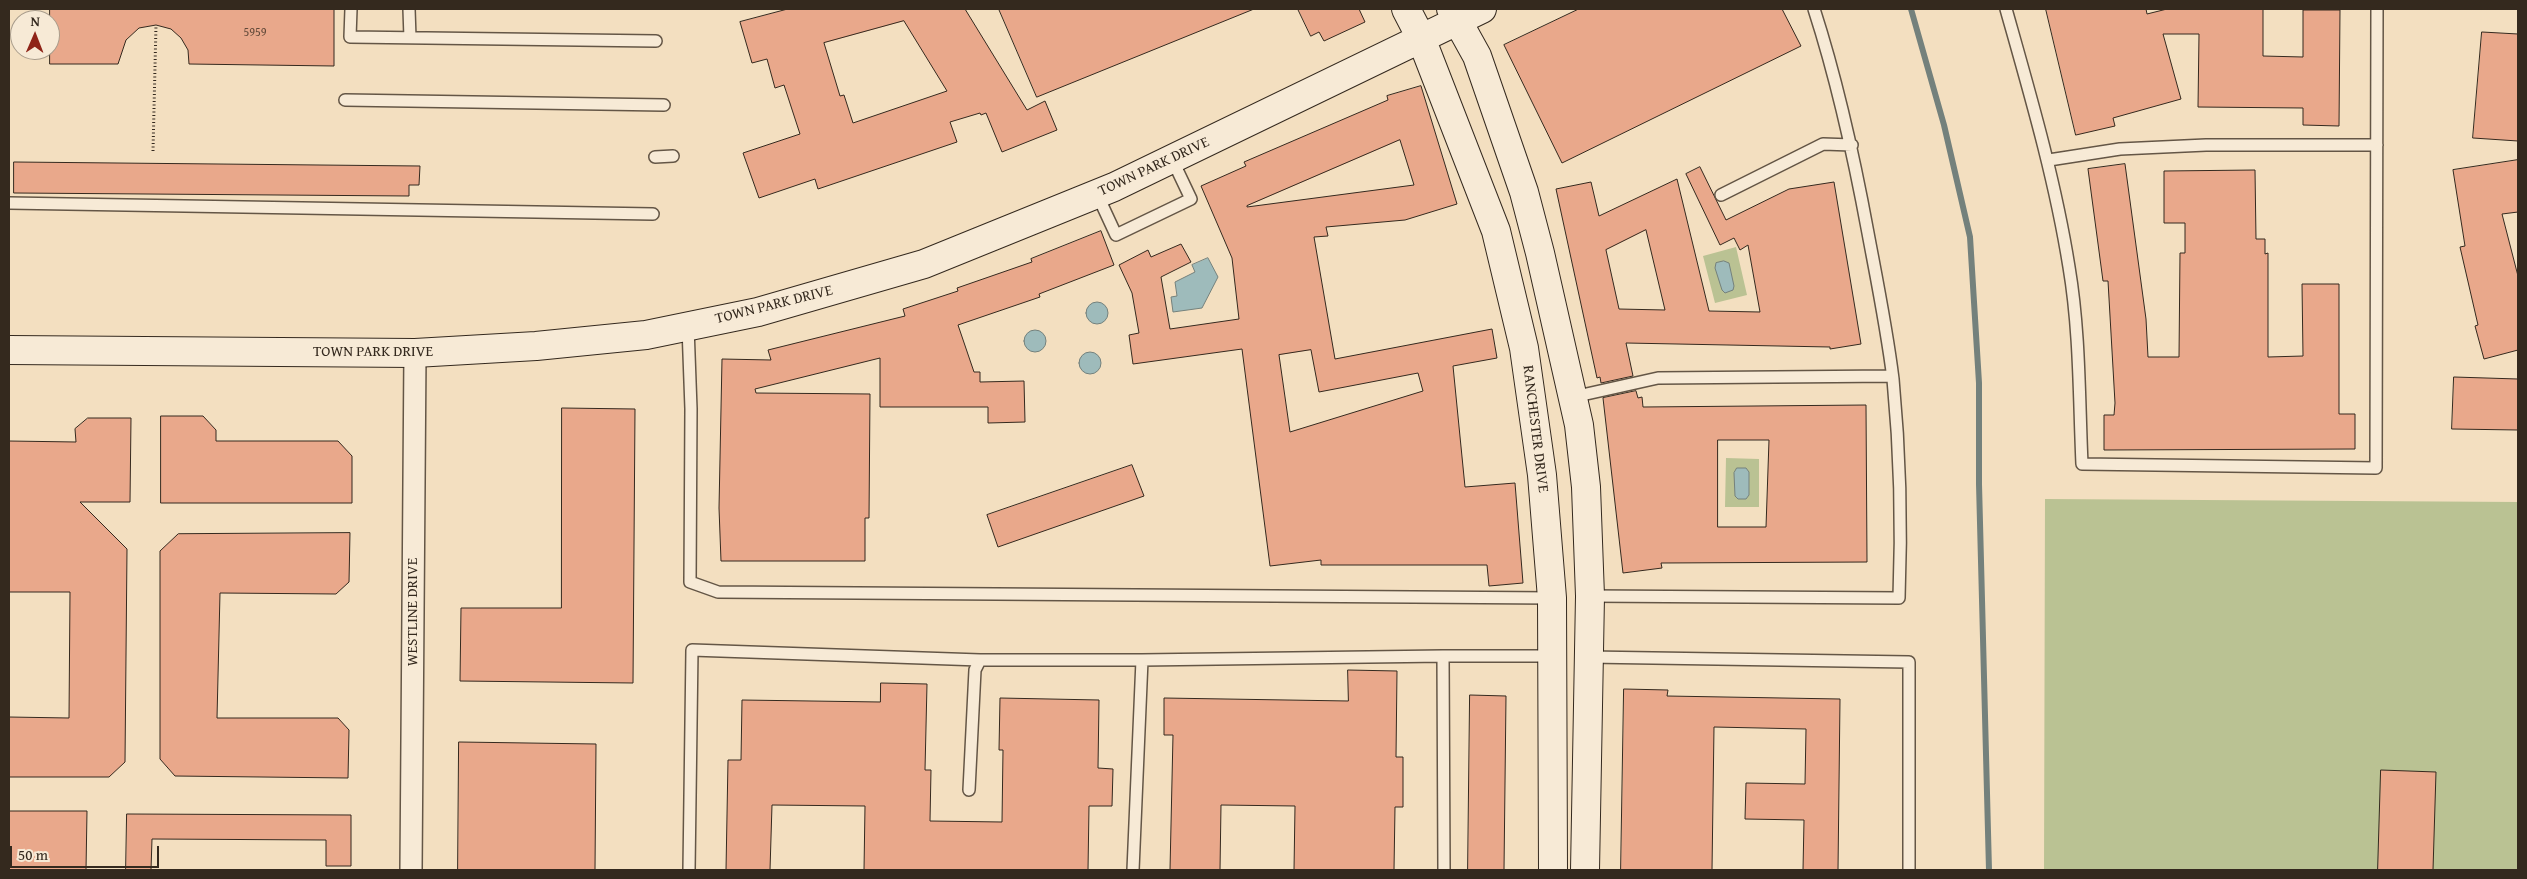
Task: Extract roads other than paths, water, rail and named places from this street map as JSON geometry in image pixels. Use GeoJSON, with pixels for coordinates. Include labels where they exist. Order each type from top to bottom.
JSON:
{"type":"FeatureCollection","features":[{"type":"Feature","properties":{"kind":"street","name":"RANCHESTER DRIVE"},"geometry":{"type":"LineString","coordinates":[[1406,9],[1421,38],[1496,230],[1524,348],[1542,475],[1552,598],[1550,656],[1552,870]]}},
{"type":"Feature","properties":{"kind":"street","name":"TOWN PARK DRIVE"},"geometry":{"type":"LineString","coordinates":[[9,350],[415,353],[545,345],[646,335],[758,312],[924,264],[1096,194],[1421,38],[1454,15],[1482,9]]}},
{"type":"Feature","properties":{"kind":"street"},"geometry":{"type":"LineString","coordinates":[[1454,15],[1477,56],[1524,192],[1573,397],[1586,487],[1590,596],[1587,657],[1585,870]]}},
{"type":"Feature","properties":{"kind":"street"},"geometry":{"type":"LineString","coordinates":[[1524,348],[1558,339]]}},
{"type":"Feature","properties":{"kind":"street","name":"WESTLINE DRIVE"},"geometry":{"type":"LineString","coordinates":[[411,870],[415,353]]}},
{"type":"Feature","properties":{"kind":"street"},"geometry":{"type":"LineString","coordinates":[[1550,656],[1587,657]]}},
{"type":"Feature","properties":{"kind":"lane"},"geometry":{"type":"LineString","coordinates":[[351,9],[350,37],[656,41]]}},
{"type":"Feature","properties":{"kind":"lane"},"geometry":{"type":"LineString","coordinates":[[409,9],[410,38]]}},
{"type":"Feature","properties":{"kind":"lane"},"geometry":{"type":"LineString","coordinates":[[1590,596],[1899,598],[1902,530],[1898,442],[1892,376],[1852,144],[1833,68],[1814,9]]}},
{"type":"Feature","properties":{"kind":"lane"},"geometry":{"type":"LineString","coordinates":[[2006,9],[2049,160],[2070,268],[2077,348],[2082,464],[2376,468],[2377,9]]}},
{"type":"Feature","properties":{"kind":"lane"},"geometry":{"type":"LineString","coordinates":[[345,100],[664,105]]}},
{"type":"Feature","properties":{"kind":"lane"},"geometry":{"type":"LineString","coordinates":[[1721,195],[1823,144],[1852,144]]}},
{"type":"Feature","properties":{"kind":"lane"},"geometry":{"type":"LineString","coordinates":[[2049,160],[2120,149],[2206,145],[2377,146]]}},
{"type":"Feature","properties":{"kind":"lane"},"geometry":{"type":"LineString","coordinates":[[655,157],[673,156]]}},
{"type":"Feature","properties":{"kind":"lane"},"geometry":{"type":"LineString","coordinates":[[1096,194],[1116,235],[1191,198],[1172,159]]}},
{"type":"Feature","properties":{"kind":"lane"},"geometry":{"type":"LineString","coordinates":[[9,203],[653,214]]}},
{"type":"Feature","properties":{"kind":"lane"},"geometry":{"type":"LineString","coordinates":[[688,326],[691,408],[690,582],[718,592],[1552,598]]}},
{"type":"Feature","properties":{"kind":"lane"},"geometry":{"type":"LineString","coordinates":[[1573,397],[1658,378],[1892,376]]}},
{"type":"Feature","properties":{"kind":"lane"},"geometry":{"type":"LineString","coordinates":[[689,870],[692,650],[980,660],[1550,656]]}},
{"type":"Feature","properties":{"kind":"lane"},"geometry":{"type":"LineString","coordinates":[[1443,656],[1444,870]]}},
{"type":"Feature","properties":{"kind":"lane"},"geometry":{"type":"LineString","coordinates":[[1587,657],[1909,662],[1909,870]]}},
{"type":"Feature","properties":{"kind":"lane"},"geometry":{"type":"LineString","coordinates":[[969,790],[975,670],[980,660]]}},
{"type":"Feature","properties":{"kind":"lane"},"geometry":{"type":"LineString","coordinates":[[1133,870],[1142,660]]}},
{"type":"Feature","properties":{"kind":"water"},"geometry":{"type":"Polygon","coordinates":[[[1208,258],[1218,277],[1202,308],[1173,312],[1171,297],[1177,296],[1175,282],[1195,272],[1192,265],[1208,258]]]}},
{"type":"Feature","properties":{"kind":"water"},"geometry":{"type":"Polygon","coordinates":[[[1724,261],[1729,263],[1734,286],[1733,290],[1725,293],[1722,290],[1715,268],[1716,263],[1724,261]]]}},
{"type":"Feature","properties":{"kind":"water"},"geometry":{"type":"Polygon","coordinates":[[[1097,302],[1105,305],[1108,313],[1105,321],[1097,324],[1089,321],[1086,313],[1089,305],[1097,302]]]}},
{"type":"Feature","properties":{"kind":"water"},"geometry":{"type":"Polygon","coordinates":[[[1035,330],[1043,333],[1046,341],[1043,349],[1035,352],[1027,349],[1024,341],[1027,333],[1035,330]]]}},
{"type":"Feature","properties":{"kind":"water"},"geometry":{"type":"Polygon","coordinates":[[[1090,352],[1098,355],[1101,363],[1098,371],[1090,374],[1082,371],[1079,363],[1082,355],[1090,352]]]}},
{"type":"Feature","properties":{"kind":"water"},"geometry":{"type":"Polygon","coordinates":[[[1737,468],[1746,468],[1749,472],[1749,495],[1746,499],[1738,499],[1735,496],[1734,473],[1737,468]]]}},
{"type":"Feature","properties":{"kind":"waterway"},"geometry":{"type":"LineString","coordinates":[[1911,9],[1944,125],[1970,237],[1979,383],[1979,484],[1989,870]]}}]}
